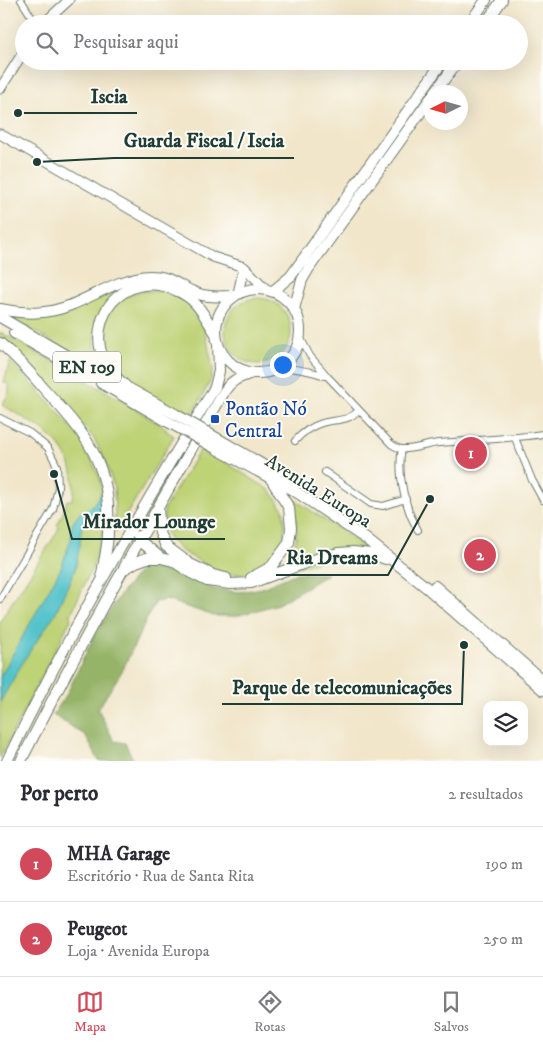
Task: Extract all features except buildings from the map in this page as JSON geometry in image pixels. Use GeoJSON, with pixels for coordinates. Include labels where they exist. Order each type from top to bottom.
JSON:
{"type":"FeatureCollection","features":[{"type":"Feature","properties":{"kind":"main road"},"geometry":{"type":"LineString","coordinates":[[475,15],[486,0]]}},
{"type":"Feature","properties":{"kind":"main road"},"geometry":{"type":"LineString","coordinates":[[491,15],[502,0]]}},
{"type":"Feature","properties":{"kind":"main road"},"geometry":{"type":"LineString","coordinates":[[270,290],[292,276],[437,70]]}},
{"type":"Feature","properties":{"kind":"main road"},"geometry":{"type":"LineString","coordinates":[[440,85],[451,70]]}},
{"type":"Feature","properties":{"kind":"main road"},"geometry":{"type":"LineString","coordinates":[[294,309],[302,280],[309,268],[423,109]]}},
{"type":"Feature","properties":{"kind":"main road"},"geometry":{"type":"LineString","coordinates":[[0,309],[27,313],[54,310],[71,305],[134,278],[151,276],[177,282],[196,294],[207,296],[236,295]]}},
{"type":"Feature","properties":{"kind":"main road"},"geometry":{"type":"LineString","coordinates":[[7,761],[37,699],[102,578],[215,386],[219,371],[217,339],[216,325],[223,307],[236,295],[246,290],[256,288],[270,290],[281,295],[289,302],[298,318],[300,337],[293,354],[287,362],[271,371],[252,373],[234,366],[227,360],[221,352],[217,339],[198,306],[191,299],[171,288],[158,285],[142,285],[128,290],[115,298],[107,309],[101,322],[98,338],[105,362],[113,375],[128,388]]}},
{"type":"Feature","properties":{"kind":"main road","name":"Avenida Europa"},"geometry":{"type":"LineString","coordinates":[[0,317],[106,380],[128,388],[172,419]]}},
{"type":"Feature","properties":{"kind":"main road","name":"Avenida Europa"},"geometry":{"type":"LineString","coordinates":[[0,325],[300,488],[370,534],[450,598],[543,681]]}},
{"type":"Feature","properties":{"kind":"main road"},"geometry":{"type":"LineString","coordinates":[[0,343],[14,355],[72,418],[96,458],[104,478],[108,504],[108,534],[102,578]]}},
{"type":"Feature","properties":{"kind":"main road"},"geometry":{"type":"LineString","coordinates":[[21,761],[121,572],[229,384],[252,373]]}},
{"type":"Feature","properties":{"kind":"main road","name":"Avenida Europa"},"geometry":{"type":"LineString","coordinates":[[217,444],[298,494],[366,540],[426,587],[543,690]]}},
{"type":"Feature","properties":{"kind":"main road"},"geometry":{"type":"LineString","coordinates":[[158,509],[160,533],[166,546],[190,564],[213,575],[234,580],[252,578],[271,567],[288,544],[291,528],[289,508],[270,478]]}},
{"type":"Feature","properties":{"kind":"main road"},"geometry":{"type":"LineString","coordinates":[[142,511],[137,532],[139,540],[162,558]]}},
{"type":"Feature","properties":{"kind":"main road"},"geometry":{"type":"LineString","coordinates":[[121,572],[136,562],[147,558],[162,558],[173,561],[190,573],[207,581],[230,584],[251,583],[338,553],[372,554],[387,560],[450,608]]}},
{"type":"Feature","properties":{"kind":"street"},"geometry":{"type":"LineString","coordinates":[[21,0],[30,15]]}},
{"type":"Feature","properties":{"kind":"street"},"geometry":{"type":"LineString","coordinates":[[53,15],[69,0]]}},
{"type":"Feature","properties":{"kind":"street"},"geometry":{"type":"LineString","coordinates":[[0,89],[15,65]]}},
{"type":"Feature","properties":{"kind":"street"},"geometry":{"type":"LineString","coordinates":[[0,134],[213,257],[244,267],[270,290]]}},
{"type":"Feature","properties":{"kind":"street"},"geometry":{"type":"LineString","coordinates":[[236,295],[244,267]]}},
{"type":"Feature","properties":{"kind":"street"},"geometry":{"type":"LineString","coordinates":[[300,337],[310,356],[328,377],[391,444],[402,449],[440,443],[515,438],[543,434]]}},
{"type":"Feature","properties":{"kind":"street"},"geometry":{"type":"LineString","coordinates":[[279,367],[315,372],[328,377]]}},
{"type":"Feature","properties":{"kind":"street"},"geometry":{"type":"LineString","coordinates":[[295,441],[309,429],[321,423],[343,420],[354,415],[359,410]]}},
{"type":"Feature","properties":{"kind":"street"},"geometry":{"type":"LineString","coordinates":[[0,418],[30,433],[48,448],[57,466],[58,488],[53,509],[0,598]]}},
{"type":"Feature","properties":{"kind":"street"},"geometry":{"type":"LineString","coordinates":[[515,438],[532,480],[543,500]]}},
{"type":"Feature","properties":{"kind":"street"},"geometry":{"type":"LineString","coordinates":[[402,449],[400,474],[408,508],[418,530]]}},
{"type":"Feature","properties":{"kind":"street"},"geometry":{"type":"LineString","coordinates":[[324,472],[371,504],[383,506],[406,500]]}},
{"type":"Feature","properties":{"kind":"green space"},"geometry":{"type":"Polygon","coordinates":[[[138,282],[116,296],[100,313],[95,345],[104,372],[10,317],[40,317],[122,286],[138,282]]]}},
{"type":"Feature","properties":{"kind":"green space"},"geometry":{"type":"Polygon","coordinates":[[[142,291],[161,291],[173,294],[188,304],[201,320],[213,369],[210,382],[192,415],[179,408],[177,410],[122,375],[108,357],[104,337],[107,317],[115,305],[126,296],[142,291]]]}},
{"type":"Feature","properties":{"kind":"green space"},"geometry":{"type":"Polygon","coordinates":[[[252,298],[264,298],[276,303],[286,313],[291,325],[289,344],[276,359],[264,364],[252,364],[240,359],[230,349],[225,337],[225,325],[230,313],[240,303],[252,298]]]}},
{"type":"Feature","properties":{"kind":"green space"},"geometry":{"type":"Polygon","coordinates":[[[0,332],[121,400],[167,429],[166,431],[174,436],[116,532],[114,532],[114,487],[105,460],[93,437],[0,337],[0,332]]]}},
{"type":"Feature","properties":{"kind":"green space"},"geometry":{"type":"Polygon","coordinates":[[[10,361],[54,407],[79,436],[85,446],[100,478],[105,510],[105,530],[95,561],[71,614],[71,619],[0,758],[0,621],[56,534],[59,527],[57,525],[67,500],[72,500],[74,495],[70,464],[56,442],[47,433],[2,405],[9,393],[9,385],[4,382],[10,361]]]}},
{"type":"Feature","properties":{"kind":"green space"},"geometry":{"type":"Polygon","coordinates":[[[200,450],[210,456],[212,454],[270,490],[283,509],[284,538],[269,563],[259,570],[246,574],[228,574],[213,569],[180,550],[168,538],[164,524],[164,509],[200,450]]]}},
{"type":"Feature","properties":{"kind":"green space"},"geometry":{"type":"Polygon","coordinates":[[[289,496],[369,549],[272,573],[289,556],[296,539],[294,510],[289,496]]]}},
{"type":"Feature","properties":{"kind":"green space"},"geometry":{"type":"Polygon","coordinates":[[[161,565],[173,568],[214,589],[240,592],[262,588],[297,573],[328,574],[278,604],[236,616],[214,616],[166,600],[156,602],[122,671],[98,709],[114,741],[125,743],[134,761],[99,761],[85,735],[53,715],[67,694],[93,638],[120,595],[142,568],[161,565]]]}},
{"type":"Feature","properties":{"kind":"water"},"geometry":{"type":"Polygon","coordinates":[[[102,492],[104,505],[96,516],[86,521],[81,530],[75,570],[55,614],[26,657],[0,702],[0,677],[61,568],[71,539],[72,524],[80,513],[92,506],[102,492]]]}},
{"type":"Feature","properties":{"kind":"place","name":"Iscia"},"geometry":{"type":"Point","coordinates":[18,113]}},
{"type":"Feature","properties":{"kind":"place","name":"Guarda Fiscal / Iscia"},"geometry":{"type":"Point","coordinates":[37,162]}},
{"type":"Feature","properties":{"kind":"place","name":"Pontão Nó Central"},"geometry":{"type":"Point","coordinates":[215,419]}},
{"type":"Feature","properties":{"kind":"place","name":"MHA Garage"},"geometry":{"type":"Point","coordinates":[471,453]}},
{"type":"Feature","properties":{"kind":"place","name":"Mirador Lounge"},"geometry":{"type":"Point","coordinates":[54,474]}},
{"type":"Feature","properties":{"kind":"place","name":"Ria Dreams"},"geometry":{"type":"Point","coordinates":[430,499]}},
{"type":"Feature","properties":{"kind":"place","name":"Peugeot"},"geometry":{"type":"Point","coordinates":[480,555]}},
{"type":"Feature","properties":{"kind":"place","name":"Parque de telecomunicações"},"geometry":{"type":"Point","coordinates":[464,645]}}]}
